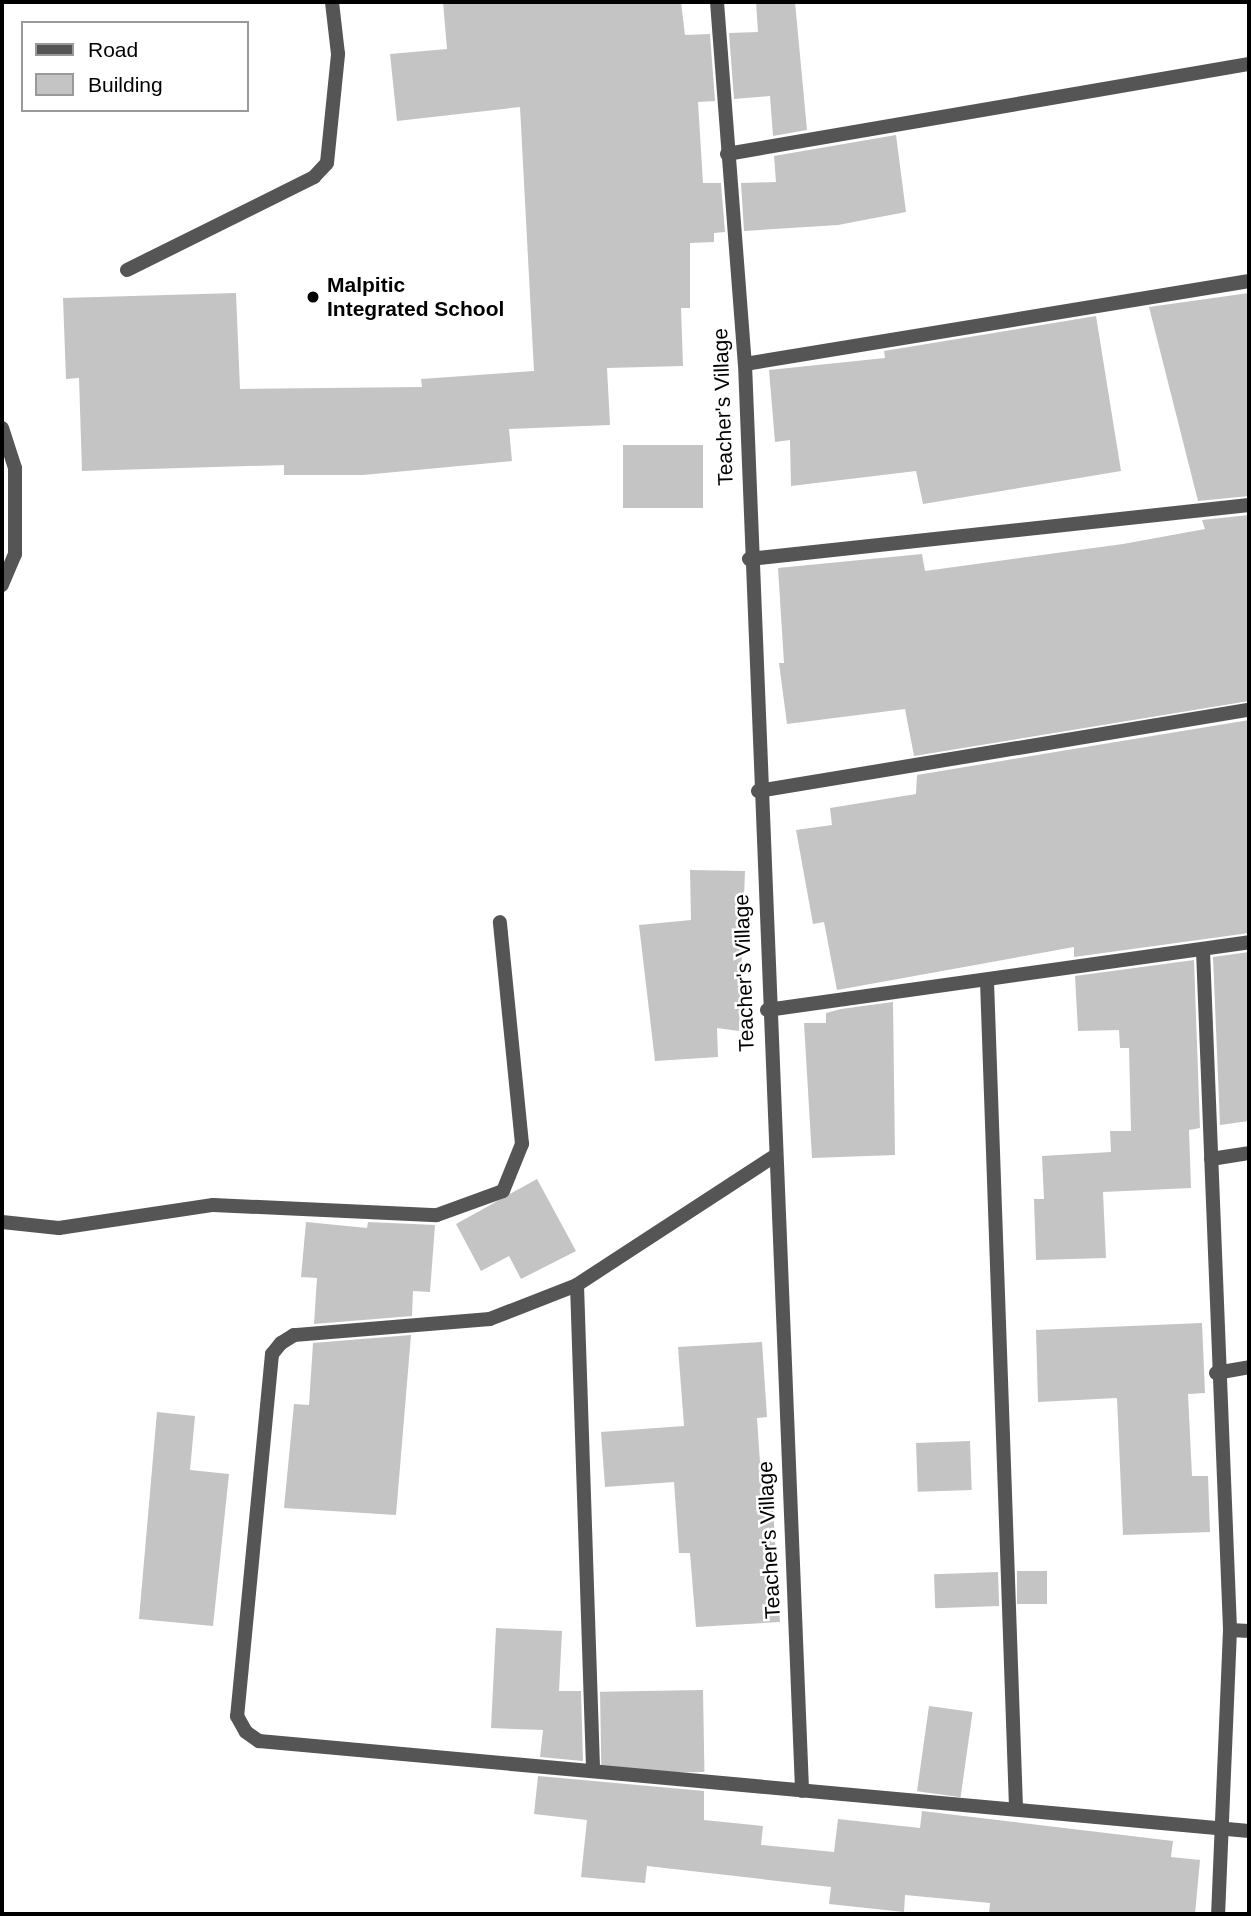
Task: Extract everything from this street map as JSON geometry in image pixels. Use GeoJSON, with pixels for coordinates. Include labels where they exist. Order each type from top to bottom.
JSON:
{"type":"FeatureCollection","features":[{"type":"Feature","properties":{"kind":"street"},"geometry":{"type":"LineString","coordinates":[[127,270],[314,177],[327,163],[338,54],[331,2]]}},
{"type":"Feature","properties":{"kind":"street","name":"Teacher's Village"},"geometry":{"type":"LineString","coordinates":[[717,2],[745,365],[749,559],[766,1010],[802,1791]]}},
{"type":"Feature","properties":{"kind":"street"},"geometry":{"type":"LineString","coordinates":[[727,154],[1249,65]]}},
{"type":"Feature","properties":{"kind":"street"},"geometry":{"type":"LineString","coordinates":[[745,365],[1249,281]]}},
{"type":"Feature","properties":{"kind":"street"},"geometry":{"type":"LineString","coordinates":[[2,428],[15,468],[15,554],[2,585]]}},
{"type":"Feature","properties":{"kind":"street"},"geometry":{"type":"LineString","coordinates":[[749,559],[1249,505]]}},
{"type":"Feature","properties":{"kind":"street"},"geometry":{"type":"LineString","coordinates":[[758,791],[1249,710]]}},
{"type":"Feature","properties":{"kind":"street"},"geometry":{"type":"LineString","coordinates":[[2,1222],[60,1228],[213,1205],[437,1216],[503,1191],[522,1144],[500,922]]}},
{"type":"Feature","properties":{"kind":"street"},"geometry":{"type":"LineString","coordinates":[[766,1010],[1203,951],[1249,942]]}},
{"type":"Feature","properties":{"kind":"street"},"geometry":{"type":"LineString","coordinates":[[1203,951],[1216,1373],[1230,1630],[1218,1914]]}},
{"type":"Feature","properties":{"kind":"street"},"geometry":{"type":"LineString","coordinates":[[987,981],[1016,1808]]}},
{"type":"Feature","properties":{"kind":"street"},"geometry":{"type":"LineString","coordinates":[[1211,1159],[1249,1153]]}},
{"type":"Feature","properties":{"kind":"street"},"geometry":{"type":"LineString","coordinates":[[773,1157],[577,1285],[490,1319],[294,1335],[272,1354],[237,1716],[246,1732],[260,1741],[593,1768],[802,1791],[1016,1808],[1249,1831]]}},
{"type":"Feature","properties":{"kind":"street"},"geometry":{"type":"LineString","coordinates":[[577,1285],[593,1768]]}},
{"type":"Feature","properties":{"kind":"street"},"geometry":{"type":"LineString","coordinates":[[1216,1373],[1249,1367]]}},
{"type":"Feature","properties":{"kind":"street"},"geometry":{"type":"LineString","coordinates":[[1230,1630],[1249,1631]]}},
{"type":"Feature","properties":{"kind":"building"},"geometry":{"type":"Polygon","coordinates":[[[443,2],[681,2],[685,35],[710,34],[715,101],[698,102],[703,183],[721,183],[725,232],[714,233],[714,242],[690,243],[690,308],[681,308],[683,366],[607,368],[610,425],[509,429],[512,461],[363,475],[284,475],[284,465],[82,471],[79,378],[66,379],[63,298],[236,293],[240,389],[422,387],[421,379],[534,371],[520,107],[397,121],[390,54],[447,49],[443,2]]]}},
{"type":"Feature","properties":{"kind":"building"},"geometry":{"type":"Polygon","coordinates":[[[756,2],[795,2],[807,130],[773,136],[770,96],[734,99],[729,33],[758,32],[756,2]]]}},
{"type":"Feature","properties":{"kind":"building"},"geometry":{"type":"Polygon","coordinates":[[[896,135],[906,212],[838,225],[744,231],[741,183],[776,182],[774,156],[896,135]]]}},
{"type":"Feature","properties":{"kind":"building"},"geometry":{"type":"Polygon","coordinates":[[[1249,293],[1249,496],[1198,501],[1149,307],[1249,293]]]}},
{"type":"Feature","properties":{"kind":"building"},"geometry":{"type":"Polygon","coordinates":[[[1096,316],[1121,471],[923,504],[916,471],[791,486],[790,440],[775,442],[769,370],[885,358],[884,351],[1096,316]]]}},
{"type":"Feature","properties":{"kind":"building"},"geometry":{"type":"Polygon","coordinates":[[[623,445],[703,445],[703,508],[623,508],[623,445]]]}},
{"type":"Feature","properties":{"kind":"building"},"geometry":{"type":"Polygon","coordinates":[[[1249,515],[1249,701],[914,756],[905,709],[787,724],[779,663],[784,663],[778,568],[922,554],[925,571],[1123,544],[1205,529],[1202,520],[1249,515]]]}},
{"type":"Feature","properties":{"kind":"building"},"geometry":{"type":"Polygon","coordinates":[[[1249,720],[1249,933],[1074,957],[1074,947],[837,990],[824,922],[813,924],[796,830],[832,825],[830,808],[916,794],[917,775],[1249,720]]]}},
{"type":"Feature","properties":{"kind":"building"},"geometry":{"type":"Polygon","coordinates":[[[690,870],[745,871],[739,1031],[717,1028],[718,1057],[655,1061],[639,925],[691,920],[690,870]]]}},
{"type":"Feature","properties":{"kind":"building"},"geometry":{"type":"Polygon","coordinates":[[[1249,952],[1249,1121],[1220,1125],[1213,957],[1249,952]]]}},
{"type":"Feature","properties":{"kind":"building"},"geometry":{"type":"Polygon","coordinates":[[[1194,960],[1200,1128],[1189,1130],[1191,1188],[1103,1192],[1106,1258],[1036,1260],[1034,1199],[1044,1199],[1042,1156],[1111,1152],[1110,1131],[1131,1131],[1129,1048],[1120,1048],[1119,1030],[1078,1031],[1075,976],[1194,960]]]}},
{"type":"Feature","properties":{"kind":"building"},"geometry":{"type":"Polygon","coordinates":[[[893,1002],[895,1155],[812,1158],[804,1023],[826,1023],[826,1013],[841,1009],[893,1002]]]}},
{"type":"Feature","properties":{"kind":"building"},"geometry":{"type":"Polygon","coordinates":[[[537,1179],[576,1251],[521,1279],[509,1256],[481,1271],[456,1224],[537,1179]]]}},
{"type":"Feature","properties":{"kind":"building"},"geometry":{"type":"Polygon","coordinates":[[[306,1222],[367,1228],[368,1222],[435,1225],[430,1292],[413,1291],[412,1316],[314,1324],[317,1278],[301,1277],[306,1222]]]}},
{"type":"Feature","properties":{"kind":"building"},"geometry":{"type":"Polygon","coordinates":[[[1202,1323],[1205,1393],[1188,1394],[1192,1476],[1208,1476],[1210,1532],[1123,1535],[1117,1398],[1038,1402],[1036,1330],[1202,1323]]]}},
{"type":"Feature","properties":{"kind":"building"},"geometry":{"type":"Polygon","coordinates":[[[411,1335],[396,1515],[284,1508],[294,1404],[309,1405],[313,1343],[411,1335]]]}},
{"type":"Feature","properties":{"kind":"building"},"geometry":{"type":"Polygon","coordinates":[[[762,1342],[767,1417],[757,1418],[762,1492],[772,1492],[780,1622],[696,1627],[690,1553],[679,1553],[674,1482],[605,1487],[601,1432],[684,1426],[678,1347],[762,1342]]]}},
{"type":"Feature","properties":{"kind":"building"},"geometry":{"type":"Polygon","coordinates":[[[157,1412],[195,1416],[190,1470],[229,1474],[213,1626],[139,1619],[157,1412]]]}},
{"type":"Feature","properties":{"kind":"building"},"geometry":{"type":"Polygon","coordinates":[[[970,1441],[972,1490],[918,1492],[916,1443],[970,1441]]]}},
{"type":"Feature","properties":{"kind":"building"},"geometry":{"type":"Polygon","coordinates":[[[1017,1571],[1047,1571],[1047,1604],[1017,1604],[1017,1571]]]}},
{"type":"Feature","properties":{"kind":"building"},"geometry":{"type":"Polygon","coordinates":[[[998,1572],[999,1606],[935,1608],[934,1574],[998,1572]]]}},
{"type":"Feature","properties":{"kind":"building"},"geometry":{"type":"Polygon","coordinates":[[[496,1628],[562,1631],[559,1691],[581,1691],[583,1761],[540,1757],[543,1730],[491,1728],[496,1628]]]}},
{"type":"Feature","properties":{"kind":"building"},"geometry":{"type":"Polygon","coordinates":[[[703,1690],[704,1772],[601,1774],[600,1692],[703,1690]]]}},
{"type":"Feature","properties":{"kind":"building"},"geometry":{"type":"Polygon","coordinates":[[[929,1706],[973,1712],[961,1797],[917,1791],[929,1706]]]}},
{"type":"Feature","properties":{"kind":"building"},"geometry":{"type":"Polygon","coordinates":[[[538,1776],[704,1791],[704,1820],[763,1826],[761,1845],[834,1852],[838,1819],[920,1828],[922,1811],[1173,1841],[1171,1857],[1200,1860],[1195,1914],[989,1914],[990,1903],[905,1895],[904,1912],[829,1904],[831,1887],[647,1866],[645,1883],[581,1877],[587,1820],[534,1814],[538,1776]]]}},
{"type":"Feature","properties":{"kind":"place","name":"Malpitic Integrated School"},"geometry":{"type":"Point","coordinates":[313,297]}}]}
